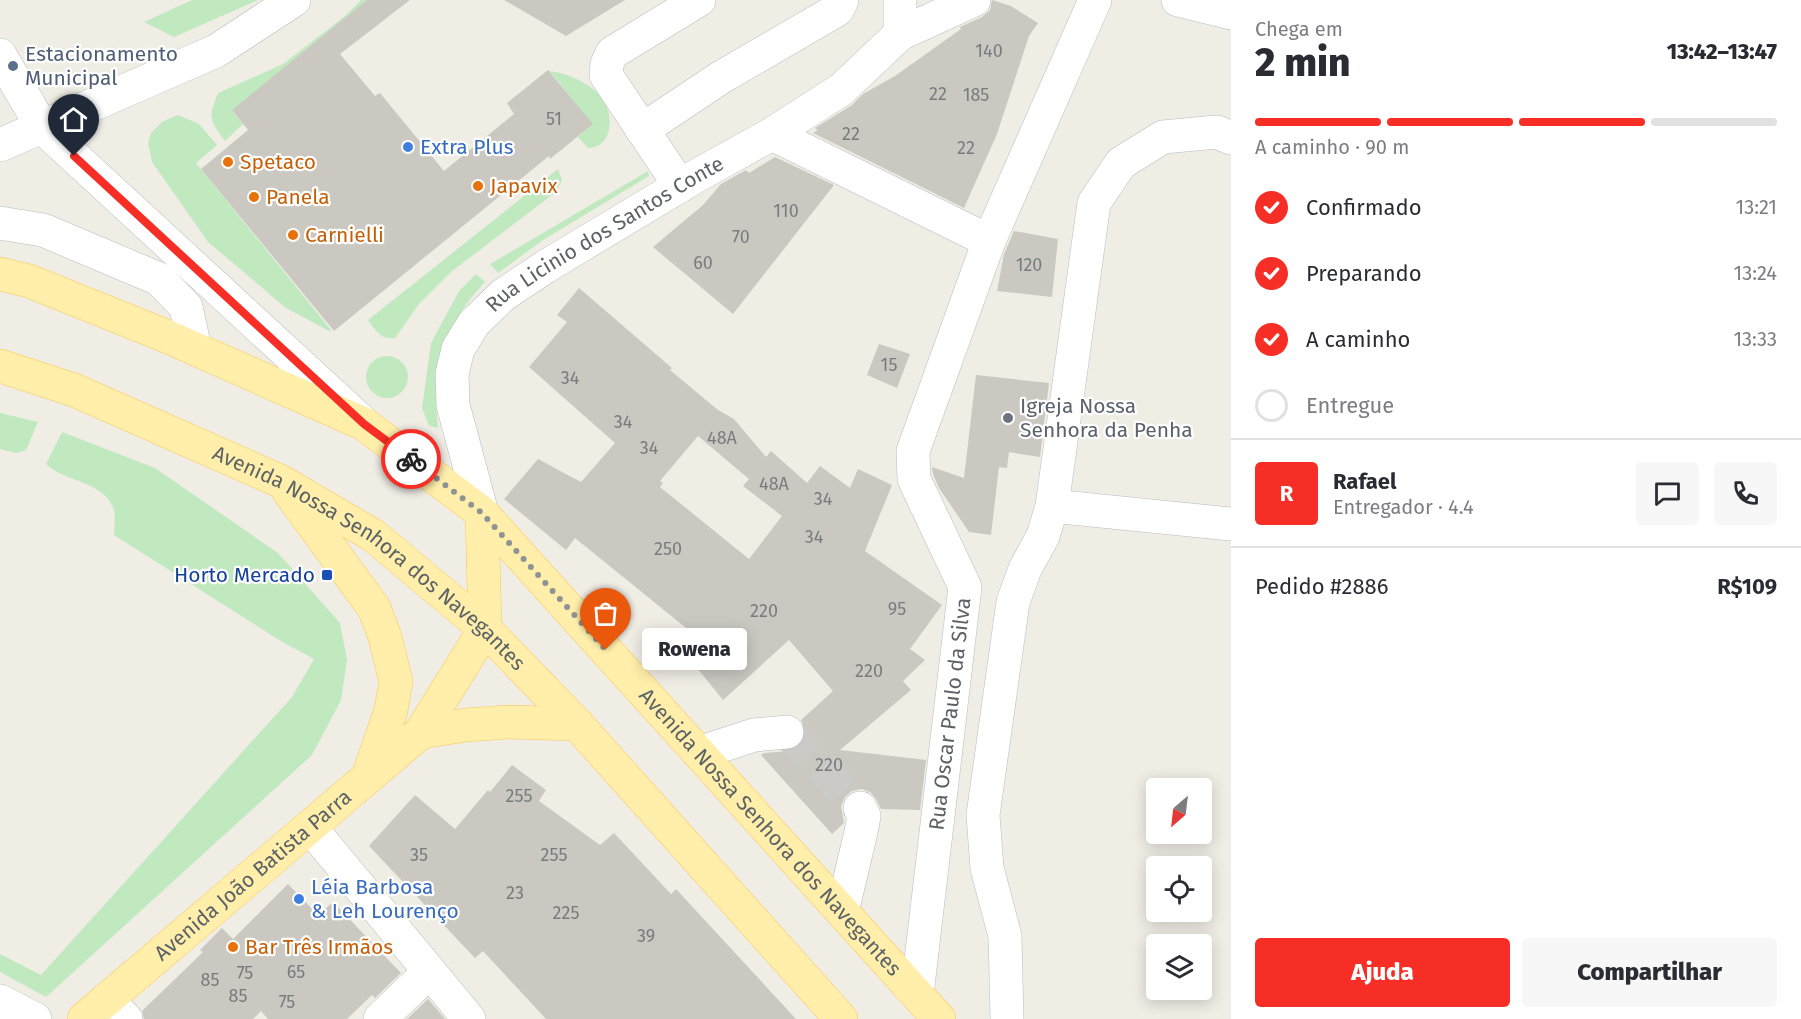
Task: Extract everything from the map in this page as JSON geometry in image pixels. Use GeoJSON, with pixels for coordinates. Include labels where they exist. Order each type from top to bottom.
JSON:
{"type":"FeatureCollection","features":[{"type":"Feature","properties":{"kind":"main road","name":"Avenida Nossa Senhora dos Navegantes"},"geometry":{"type":"LineString","coordinates":[[0,274],[29,280],[195,349],[364,424],[482,513],[939,1019]]}},
{"type":"Feature","properties":{"kind":"main road","name":"Avenida Nossa Senhora dos Navegantes"},"geometry":{"type":"LineString","coordinates":[[0,366],[74,390],[280,481],[374,536],[485,629],[577,724],[841,1019]]}},
{"type":"Feature","properties":{"kind":"main road"},"geometry":{"type":"LineString","coordinates":[[280,481],[374,608],[385,637],[396,682],[391,710],[367,778]]}},
{"type":"Feature","properties":{"kind":"main road"},"geometry":{"type":"LineString","coordinates":[[482,513],[485,629]]}},
{"type":"Feature","properties":{"kind":"main road","name":"Avenida João Batista Parra"},"geometry":{"type":"LineString","coordinates":[[106,1012],[310,827],[421,732],[485,629]]}},
{"type":"Feature","properties":{"kind":"main road"},"geometry":{"type":"LineString","coordinates":[[421,732],[466,725],[508,722],[577,724]]}},
{"type":"Feature","properties":{"kind":"street"},"geometry":{"type":"LineString","coordinates":[[0,145],[216,51],[294,0]]}},
{"type":"Feature","properties":{"kind":"street"},"geometry":{"type":"LineString","coordinates":[[680,186],[606,75],[607,64],[612,52],[699,0]]}},
{"type":"Feature","properties":{"kind":"street"},"geometry":{"type":"LineString","coordinates":[[642,130],[720,78],[837,10],[842,0]]}},
{"type":"Feature","properties":{"kind":"street"},"geometry":{"type":"LineString","coordinates":[[900,0],[900,34]]}},
{"type":"Feature","properties":{"kind":"street","name":"Rua Licinio dos Santos Conte"},"geometry":{"type":"LineString","coordinates":[[482,513],[453,405],[452,374],[458,349],[474,323],[504,295],[545,267],[772,134],[842,89],[900,34],[974,0]]}},
{"type":"Feature","properties":{"kind":"street","name":"Rua Oscar Paulo da Silva"},"geometry":{"type":"LineString","coordinates":[[917,994],[965,587],[914,479],[914,451],[989,241],[1095,0]]}},
{"type":"Feature","properties":{"kind":"street"},"geometry":{"type":"LineString","coordinates":[[1178,0],[1231,13]]}},
{"type":"Feature","properties":{"kind":"street"},"geometry":{"type":"LineString","coordinates":[[0,55],[42,127],[364,424]]}},
{"type":"Feature","properties":{"kind":"street"},"geometry":{"type":"LineString","coordinates":[[1007,1019],[1005,936],[987,867],[983,814],[1012,602],[1024,569],[1043,536],[1052,506],[1094,203],[1122,163],[1163,137],[1217,132],[1231,138]]}},
{"type":"Feature","properties":{"kind":"street"},"geometry":{"type":"LineString","coordinates":[[772,134],[989,241]]}},
{"type":"Feature","properties":{"kind":"street"},"geometry":{"type":"LineString","coordinates":[[0,223],[42,230],[159,279],[186,307],[195,349]]}},
{"type":"Feature","properties":{"kind":"street"},"geometry":{"type":"LineString","coordinates":[[1052,506],[1231,524]]}},
{"type":"Feature","properties":{"kind":"street"},"geometry":{"type":"LineString","coordinates":[[699,753],[754,735],[787,732]]}},
{"type":"Feature","properties":{"kind":"street"},"geometry":{"type":"LineString","coordinates":[[842,912],[864,816],[860,808]]}},
{"type":"Feature","properties":{"kind":"street"},"geometry":{"type":"LineString","coordinates":[[310,827],[469,1019]]}},
{"type":"Feature","properties":{"kind":"street"},"geometry":{"type":"LineString","coordinates":[[380,1019],[429,972]]}},
{"type":"Feature","properties":{"kind":"street"},"geometry":{"type":"LineString","coordinates":[[0,1002],[35,1019]]}},
{"type":"Feature","properties":{"kind":"green space"},"geometry":{"type":"Polygon","coordinates":[[[192,0],[258,0],[174,37],[144,22],[192,0]]]}},
{"type":"Feature","properties":{"kind":"green space"},"geometry":{"type":"Polygon","coordinates":[[[361,0],[367,0],[233,112],[243,124],[225,141],[212,118],[218,93],[283,64],[345,16],[361,0]]]}},
{"type":"Feature","properties":{"kind":"green space"},"geometry":{"type":"Polygon","coordinates":[[[549,71],[578,80],[592,88],[603,99],[610,122],[607,137],[602,143],[588,148],[578,137],[592,124],[553,75],[510,105],[509,102],[549,71]]]}},
{"type":"Feature","properties":{"kind":"green space"},"geometry":{"type":"Polygon","coordinates":[[[178,115],[199,124],[217,145],[196,163],[331,330],[286,308],[208,242],[152,162],[148,143],[151,133],[162,122],[178,115]]]}},
{"type":"Feature","properties":{"kind":"green space"},"geometry":{"type":"Polygon","coordinates":[[[558,169],[562,180],[556,192],[451,272],[419,304],[395,338],[386,338],[376,331],[368,320],[558,169]]]}},
{"type":"Feature","properties":{"kind":"green space"},"geometry":{"type":"Polygon","coordinates":[[[648,171],[649,176],[543,240],[498,273],[490,264],[648,171]]]}},
{"type":"Feature","properties":{"kind":"green space"},"geometry":{"type":"Polygon","coordinates":[[[476,274],[485,282],[467,304],[446,340],[436,381],[438,428],[429,426],[422,408],[431,343],[459,291],[476,274]]]}},
{"type":"Feature","properties":{"kind":"green space"},"geometry":{"type":"Polygon","coordinates":[[[387,356],[395,357],[402,362],[407,369],[407,385],[402,392],[395,397],[387,398],[379,397],[372,392],[367,385],[366,377],[367,369],[372,362],[379,357],[387,356]]]}},
{"type":"Feature","properties":{"kind":"green space"},"geometry":{"type":"Polygon","coordinates":[[[0,413],[38,422],[26,450],[16,453],[0,449],[0,413]]]}},
{"type":"Feature","properties":{"kind":"green space"},"geometry":{"type":"Polygon","coordinates":[[[62,432],[155,468],[278,553],[340,623],[347,660],[341,700],[312,755],[46,997],[0,972],[0,954],[41,975],[292,697],[314,659],[279,640],[114,535],[114,510],[107,498],[92,487],[63,475],[46,464],[62,432]]]}},
{"type":"Feature","properties":{"kind":"building"},"geometry":{"type":"Polygon","coordinates":[[[367,0],[410,0],[340,54],[375,96],[380,93],[444,171],[514,114],[507,103],[548,70],[593,124],[550,159],[549,156],[334,331],[201,169],[248,130],[232,110],[367,0]]]}},
{"type":"Feature","properties":{"kind":"building"},"geometry":{"type":"Polygon","coordinates":[[[504,0],[625,0],[566,36],[504,0]]]}},
{"type":"Feature","properties":{"kind":"building"},"geometry":{"type":"Polygon","coordinates":[[[992,0],[1011,6],[1038,23],[1029,36],[997,134],[964,208],[813,133],[818,130],[815,128],[852,105],[863,94],[895,76],[961,29],[960,27],[982,17],[990,10],[992,0]]]}},
{"type":"Feature","properties":{"kind":"building"},"geometry":{"type":"Polygon","coordinates":[[[775,157],[834,185],[733,314],[653,247],[703,205],[721,184],[746,170],[749,173],[775,157]]]}},
{"type":"Feature","properties":{"kind":"building"},"geometry":{"type":"Polygon","coordinates":[[[1014,231],[1058,239],[1052,297],[997,291],[1004,254],[1014,231]]]}},
{"type":"Feature","properties":{"kind":"building"},"geometry":{"type":"Polygon","coordinates":[[[579,288],[672,368],[670,370],[718,410],[734,419],[766,457],[771,451],[807,483],[820,466],[850,488],[858,469],[892,485],[865,551],[942,605],[910,649],[925,660],[903,681],[911,690],[840,750],[926,760],[920,810],[881,809],[870,792],[862,789],[852,791],[845,797],[841,806],[844,823],[832,834],[761,755],[789,751],[798,747],[806,731],[801,720],[833,691],[789,640],[723,700],[680,647],[691,632],[575,538],[566,550],[504,499],[538,459],[581,482],[615,443],[529,367],[567,322],[557,315],[579,288]],[[698,436],[660,481],[663,483],[660,487],[749,559],[782,516],[743,486],[749,479],[698,436]]]}},
{"type":"Feature","properties":{"kind":"building"},"geometry":{"type":"Polygon","coordinates":[[[879,344],[910,354],[897,388],[867,375],[879,344]]]}},
{"type":"Feature","properties":{"kind":"building","name":"Igreja Nossa Senhora da Penha"},"geometry":{"type":"Polygon","coordinates":[[[976,375],[1049,383],[1040,457],[1009,452],[1007,468],[999,467],[991,535],[969,532],[939,488],[932,467],[964,478],[976,375]]]}},
{"type":"Feature","properties":{"kind":"building"},"geometry":{"type":"Polygon","coordinates":[[[512,765],[546,790],[539,801],[600,845],[614,833],[671,894],[676,889],[796,1019],[546,1019],[483,951],[475,958],[369,846],[415,795],[455,829],[512,765]]]}},
{"type":"Feature","properties":{"kind":"building"},"geometry":{"type":"Polygon","coordinates":[[[288,884],[318,915],[333,902],[401,973],[375,998],[372,995],[347,1019],[268,1019],[261,1011],[253,1019],[144,1019],[142,1011],[203,952],[200,950],[222,928],[233,939],[288,884]]]}},
{"type":"Feature","properties":{"kind":"building"},"geometry":{"type":"Polygon","coordinates":[[[428,999],[445,1019],[407,1019],[428,999]]]}},
{"type":"Feature","properties":{"kind":"tunnel"},"geometry":{"type":"LineString","coordinates":[[787,732],[860,808]]}},
{"type":"Feature","properties":{"kind":"way so far"},"geometry":{"type":"LineString","coordinates":[[411,459],[482,513],[606,650]]}},
{"type":"Feature","properties":{"kind":"place","name":"Estacionamento Municipal"},"geometry":{"type":"Point","coordinates":[13,66]}},
{"type":"Feature","properties":{"kind":"place","name":"Extra Plus"},"geometry":{"type":"Point","coordinates":[408,147]}},
{"type":"Feature","properties":{"kind":"place","name":"Spetaco"},"geometry":{"type":"Point","coordinates":[228,162]}},
{"type":"Feature","properties":{"kind":"place","name":"Japavix"},"geometry":{"type":"Point","coordinates":[478,186]}},
{"type":"Feature","properties":{"kind":"place","name":"Panela"},"geometry":{"type":"Point","coordinates":[254,197]}},
{"type":"Feature","properties":{"kind":"place","name":"Carnielli"},"geometry":{"type":"Point","coordinates":[293,235]}},
{"type":"Feature","properties":{"kind":"place","name":"Igreja Nossa Senhora da Penha"},"geometry":{"type":"Point","coordinates":[1008,418]}},
{"type":"Feature","properties":{"kind":"place","name":"Horto Mercado"},"geometry":{"type":"Point","coordinates":[327,575]}},
{"type":"Feature","properties":{"kind":"place","name":"Rowena"},"geometry":{"type":"Point","coordinates":[606,650]}},
{"type":"Feature","properties":{"kind":"place","name":"Léia Barbosa & Leh Lourenço"},"geometry":{"type":"Point","coordinates":[299,899]}},
{"type":"Feature","properties":{"kind":"place","name":"Bar Três Irmãos"},"geometry":{"type":"Point","coordinates":[233,947]}},
{"type":"Feature","properties":{"kind":"route"},"geometry":{"type":"LineString","coordinates":[[74,156],[364,424],[411,459]]}}]}
